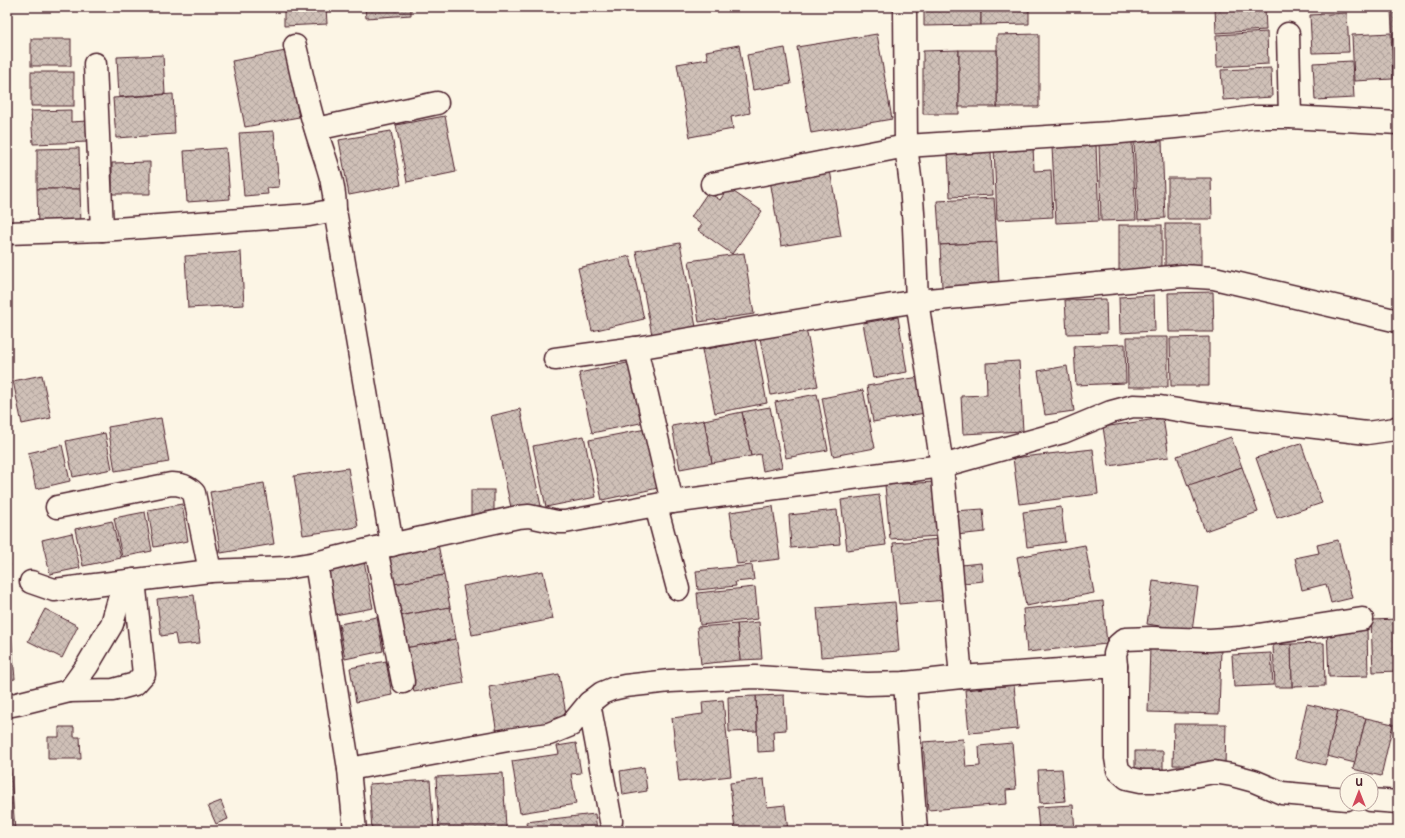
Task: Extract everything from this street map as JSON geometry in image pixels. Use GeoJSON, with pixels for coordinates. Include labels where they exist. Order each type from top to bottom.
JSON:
{"type":"FeatureCollection","features":[{"type":"Feature","properties":{"kind":"street"},"geometry":{"type":"LineString","coordinates":[[905,7],[906,146],[914,220],[917,301],[942,466],[961,677]]}},
{"type":"Feature","properties":{"kind":"street"},"geometry":{"type":"LineString","coordinates":[[1288,34],[1290,117]]}},
{"type":"Feature","properties":{"kind":"street"},"geometry":{"type":"LineString","coordinates":[[295,46],[316,130],[330,171],[335,200],[335,210],[403,682]]}},
{"type":"Feature","properties":{"kind":"street"},"geometry":{"type":"LineString","coordinates":[[95,64],[102,230]]}},
{"type":"Feature","properties":{"kind":"street"},"geometry":{"type":"LineString","coordinates":[[316,130],[437,103]]}},
{"type":"Feature","properties":{"kind":"street"},"geometry":{"type":"LineString","coordinates":[[712,184],[906,146],[1110,133],[1207,124],[1254,116],[1398,123]]}},
{"type":"Feature","properties":{"kind":"street"},"geometry":{"type":"LineString","coordinates":[[7,233],[102,230],[309,215],[335,210]]}},
{"type":"Feature","properties":{"kind":"street"},"geometry":{"type":"LineString","coordinates":[[555,359],[636,348],[917,301],[1182,276],[1214,278],[1398,321]]}},
{"type":"Feature","properties":{"kind":"street"},"geometry":{"type":"LineString","coordinates":[[636,348],[678,589]]}},
{"type":"Feature","properties":{"kind":"street"},"geometry":{"type":"LineString","coordinates":[[32,582],[54,590],[210,571],[286,568],[316,563],[384,546],[518,517],[529,516],[557,522],[566,522],[664,504],[942,466],[1063,432],[1111,412],[1133,406],[1160,407],[1202,414],[1368,433],[1397,433]]}},
{"type":"Feature","properties":{"kind":"street"},"geometry":{"type":"LineString","coordinates":[[57,507],[171,484],[179,484],[188,487],[194,493],[210,571]]}},
{"type":"Feature","properties":{"kind":"street"},"geometry":{"type":"LineString","coordinates":[[316,563],[349,768],[355,831]]}},
{"type":"Feature","properties":{"kind":"street"},"geometry":{"type":"LineString","coordinates":[[69,691],[87,666],[112,624],[129,581]]}},
{"type":"Feature","properties":{"kind":"street"},"geometry":{"type":"LineString","coordinates":[[7,706],[69,691],[113,690],[135,684],[144,674],[129,581]]}},
{"type":"Feature","properties":{"kind":"street"},"geometry":{"type":"LineString","coordinates":[[1339,798],[1282,793],[1232,775],[1214,772],[1167,781],[1141,782],[1127,778],[1118,770],[1116,758],[1115,654],[1118,645],[1125,638],[1210,640],[1239,638],[1362,619]]}},
{"type":"Feature","properties":{"kind":"street"},"geometry":{"type":"LineString","coordinates":[[349,768],[549,734],[571,726],[589,703],[602,693],[625,686],[670,681],[755,677],[867,684],[905,683],[961,677],[1116,666]]}},
{"type":"Feature","properties":{"kind":"street"},"geometry":{"type":"LineString","coordinates":[[905,683],[916,831]]}},
{"type":"Feature","properties":{"kind":"street"},"geometry":{"type":"LineString","coordinates":[[589,703],[611,821]]}},
{"type":"Feature","properties":{"kind":"street"},"geometry":{"type":"LineString","coordinates":[[1379,801],[1398,802]]}},
{"type":"Feature","properties":{"kind":"building"},"geometry":{"type":"Polygon","coordinates":[[[284,7],[326,7],[327,24],[284,26],[284,7]]]}},
{"type":"Feature","properties":{"kind":"building"},"geometry":{"type":"Polygon","coordinates":[[[365,7],[411,7],[411,15],[366,18],[365,7]]]}},
{"type":"Feature","properties":{"kind":"building"},"geometry":{"type":"Polygon","coordinates":[[[924,7],[981,7],[981,25],[924,26],[924,7]]]}},
{"type":"Feature","properties":{"kind":"building"},"geometry":{"type":"Polygon","coordinates":[[[981,7],[1029,7],[1029,24],[981,25],[981,7]]]}},
{"type":"Feature","properties":{"kind":"building"},"geometry":{"type":"Polygon","coordinates":[[[1215,7],[1265,7],[1266,30],[1216,33],[1215,7]]]}},
{"type":"Feature","properties":{"kind":"building"},"geometry":{"type":"Polygon","coordinates":[[[1398,9],[1398,101],[1396,101],[1391,10],[1398,9]]]}},
{"type":"Feature","properties":{"kind":"building"},"geometry":{"type":"Polygon","coordinates":[[[1347,13],[1349,52],[1312,53],[1310,15],[1347,13]]]}},
{"type":"Feature","properties":{"kind":"building"},"geometry":{"type":"Polygon","coordinates":[[[1267,32],[1268,64],[1217,67],[1216,35],[1267,32]]]}},
{"type":"Feature","properties":{"kind":"building"},"geometry":{"type":"Polygon","coordinates":[[[1391,33],[1393,79],[1354,81],[1352,35],[1391,33]]]}},
{"type":"Feature","properties":{"kind":"building"},"geometry":{"type":"Polygon","coordinates":[[[877,34],[892,119],[811,133],[797,47],[877,34]]]}},
{"type":"Feature","properties":{"kind":"building"},"geometry":{"type":"Polygon","coordinates":[[[1039,34],[1039,107],[997,107],[997,35],[1039,34]]]}},
{"type":"Feature","properties":{"kind":"building"},"geometry":{"type":"Polygon","coordinates":[[[31,39],[71,39],[71,66],[31,66],[31,39]]]}},
{"type":"Feature","properties":{"kind":"building"},"geometry":{"type":"Polygon","coordinates":[[[739,45],[750,113],[731,117],[733,129],[690,137],[677,64],[708,59],[706,51],[739,45]]]}},
{"type":"Feature","properties":{"kind":"building"},"geometry":{"type":"Polygon","coordinates":[[[785,48],[791,84],[753,90],[747,55],[785,48]]]}},
{"type":"Feature","properties":{"kind":"building"},"geometry":{"type":"Polygon","coordinates":[[[959,50],[959,114],[923,114],[923,51],[959,50]]]}},
{"type":"Feature","properties":{"kind":"building"},"geometry":{"type":"Polygon","coordinates":[[[959,50],[997,50],[997,107],[959,107],[959,50]]]}},
{"type":"Feature","properties":{"kind":"building"},"geometry":{"type":"Polygon","coordinates":[[[286,51],[299,117],[245,127],[232,61],[286,51]]]}},
{"type":"Feature","properties":{"kind":"building"},"geometry":{"type":"Polygon","coordinates":[[[163,55],[165,94],[119,97],[117,57],[163,55]]]}},
{"type":"Feature","properties":{"kind":"building"},"geometry":{"type":"Polygon","coordinates":[[[1352,61],[1354,98],[1315,100],[1313,63],[1352,61]]]}},
{"type":"Feature","properties":{"kind":"building"},"geometry":{"type":"Polygon","coordinates":[[[1271,68],[1272,97],[1223,100],[1221,70],[1271,68]]]}},
{"type":"Feature","properties":{"kind":"building"},"geometry":{"type":"Polygon","coordinates":[[[31,72],[74,72],[74,106],[31,106],[31,72]]]}},
{"type":"Feature","properties":{"kind":"building"},"geometry":{"type":"Polygon","coordinates":[[[173,94],[175,134],[116,138],[113,98],[173,94]]]}},
{"type":"Feature","properties":{"kind":"building"},"geometry":{"type":"Polygon","coordinates":[[[71,110],[71,122],[87,121],[88,142],[33,144],[31,111],[71,110]]]}},
{"type":"Feature","properties":{"kind":"building"},"geometry":{"type":"Polygon","coordinates":[[[445,116],[456,172],[407,182],[396,125],[445,116]]]}},
{"type":"Feature","properties":{"kind":"building"},"geometry":{"type":"Polygon","coordinates":[[[274,131],[279,187],[267,188],[268,194],[244,196],[239,133],[274,131]]]}},
{"type":"Feature","properties":{"kind":"building"},"geometry":{"type":"Polygon","coordinates":[[[391,131],[401,185],[349,195],[339,140],[391,131]]]}},
{"type":"Feature","properties":{"kind":"building"},"geometry":{"type":"Polygon","coordinates":[[[1162,141],[1165,218],[1138,220],[1134,142],[1162,141]]]}},
{"type":"Feature","properties":{"kind":"building"},"geometry":{"type":"Polygon","coordinates":[[[1132,142],[1136,220],[1101,221],[1099,143],[1132,142]]]}},
{"type":"Feature","properties":{"kind":"building"},"geometry":{"type":"Polygon","coordinates":[[[1033,145],[1034,171],[1051,170],[1053,217],[997,220],[994,147],[1033,145]]]}},
{"type":"Feature","properties":{"kind":"building"},"geometry":{"type":"Polygon","coordinates":[[[1096,145],[1099,221],[1056,223],[1052,147],[1096,145]]]}},
{"type":"Feature","properties":{"kind":"building"},"geometry":{"type":"Polygon","coordinates":[[[79,148],[80,189],[37,189],[37,149],[79,148]]]}},
{"type":"Feature","properties":{"kind":"building"},"geometry":{"type":"Polygon","coordinates":[[[226,148],[230,199],[187,202],[184,151],[226,148]]]}},
{"type":"Feature","properties":{"kind":"building"},"geometry":{"type":"Polygon","coordinates":[[[991,152],[993,195],[950,197],[948,155],[991,152]]]}},
{"type":"Feature","properties":{"kind":"building"},"geometry":{"type":"Polygon","coordinates":[[[150,162],[150,194],[112,194],[112,163],[150,162]]]}},
{"type":"Feature","properties":{"kind":"building"},"geometry":{"type":"Polygon","coordinates":[[[830,170],[841,236],[781,246],[770,180],[830,170]]]}},
{"type":"Feature","properties":{"kind":"building"},"geometry":{"type":"Polygon","coordinates":[[[1168,178],[1211,178],[1212,219],[1168,219],[1168,178]]]}},
{"type":"Feature","properties":{"kind":"building"},"geometry":{"type":"Polygon","coordinates":[[[728,188],[762,211],[732,254],[698,230],[702,225],[691,217],[708,192],[720,200],[728,188]]]}},
{"type":"Feature","properties":{"kind":"building"},"geometry":{"type":"Polygon","coordinates":[[[37,189],[80,189],[81,226],[38,227],[37,189]]]}},
{"type":"Feature","properties":{"kind":"building"},"geometry":{"type":"Polygon","coordinates":[[[994,198],[997,242],[940,245],[937,201],[994,198]]]}},
{"type":"Feature","properties":{"kind":"building"},"geometry":{"type":"Polygon","coordinates":[[[1165,224],[1201,224],[1201,267],[1165,267],[1165,224]]]}},
{"type":"Feature","properties":{"kind":"building"},"geometry":{"type":"Polygon","coordinates":[[[1119,225],[1162,225],[1162,274],[1119,274],[1119,225]]]}},
{"type":"Feature","properties":{"kind":"building"},"geometry":{"type":"Polygon","coordinates":[[[997,242],[999,284],[942,287],[940,245],[997,242]]]}},
{"type":"Feature","properties":{"kind":"building"},"geometry":{"type":"Polygon","coordinates":[[[680,243],[696,327],[652,335],[636,251],[680,243]]]}},
{"type":"Feature","properties":{"kind":"building"},"geometry":{"type":"Polygon","coordinates":[[[241,252],[244,305],[188,308],[185,256],[241,252]]]}},
{"type":"Feature","properties":{"kind":"building"},"geometry":{"type":"Polygon","coordinates":[[[744,253],[754,314],[699,322],[689,261],[744,253]]]}},
{"type":"Feature","properties":{"kind":"building"},"geometry":{"type":"Polygon","coordinates":[[[630,256],[644,319],[592,331],[578,268],[630,256]]]}},
{"type":"Feature","properties":{"kind":"building"},"geometry":{"type":"Polygon","coordinates":[[[7,266],[9,323],[7,323],[7,266]]]}},
{"type":"Feature","properties":{"kind":"building"},"geometry":{"type":"Polygon","coordinates":[[[1213,292],[1214,332],[1169,332],[1168,293],[1213,292]]]}},
{"type":"Feature","properties":{"kind":"building"},"geometry":{"type":"Polygon","coordinates":[[[1154,295],[1155,331],[1120,333],[1119,297],[1154,295]]]}},
{"type":"Feature","properties":{"kind":"building"},"geometry":{"type":"Polygon","coordinates":[[[1106,299],[1107,333],[1067,334],[1065,300],[1106,299]]]}},
{"type":"Feature","properties":{"kind":"building"},"geometry":{"type":"Polygon","coordinates":[[[898,317],[907,372],[873,378],[863,323],[898,317]]]}},
{"type":"Feature","properties":{"kind":"building"},"geometry":{"type":"Polygon","coordinates":[[[806,329],[818,386],[771,395],[760,338],[806,329]]]}},
{"type":"Feature","properties":{"kind":"building"},"geometry":{"type":"Polygon","coordinates":[[[1127,337],[1168,337],[1168,387],[1128,387],[1127,337]]]}},
{"type":"Feature","properties":{"kind":"building"},"geometry":{"type":"Polygon","coordinates":[[[1209,337],[1209,386],[1171,386],[1170,338],[1209,337]]]}},
{"type":"Feature","properties":{"kind":"building"},"geometry":{"type":"Polygon","coordinates":[[[755,340],[767,403],[715,413],[702,350],[755,340]]]}},
{"type":"Feature","properties":{"kind":"building"},"geometry":{"type":"Polygon","coordinates":[[[1125,344],[1126,383],[1076,385],[1074,346],[1125,344]]]}},
{"type":"Feature","properties":{"kind":"building"},"geometry":{"type":"Polygon","coordinates":[[[1019,361],[1023,431],[963,434],[961,396],[987,395],[986,363],[1019,361]]]}},
{"type":"Feature","properties":{"kind":"building"},"geometry":{"type":"Polygon","coordinates":[[[632,362],[645,422],[592,433],[579,373],[632,362]]]}},
{"type":"Feature","properties":{"kind":"building"},"geometry":{"type":"Polygon","coordinates":[[[1067,366],[1074,411],[1045,415],[1038,371],[1067,366]]]}},
{"type":"Feature","properties":{"kind":"building"},"geometry":{"type":"Polygon","coordinates":[[[42,375],[51,418],[22,424],[13,381],[42,375]]]}},
{"type":"Feature","properties":{"kind":"building"},"geometry":{"type":"Polygon","coordinates":[[[919,377],[925,413],[873,422],[867,386],[919,377]]]}},
{"type":"Feature","properties":{"kind":"building"},"geometry":{"type":"Polygon","coordinates":[[[863,390],[875,448],[833,456],[822,398],[863,390]]]}},
{"type":"Feature","properties":{"kind":"building"},"geometry":{"type":"Polygon","coordinates":[[[817,394],[828,450],[786,458],[775,402],[817,394]]]}},
{"type":"Feature","properties":{"kind":"building"},"geometry":{"type":"Polygon","coordinates":[[[770,407],[782,467],[763,471],[760,454],[751,456],[742,412],[770,407]]]}},
{"type":"Feature","properties":{"kind":"building"},"geometry":{"type":"Polygon","coordinates":[[[520,409],[541,506],[512,512],[491,416],[520,409]]]}},
{"type":"Feature","properties":{"kind":"building"},"geometry":{"type":"Polygon","coordinates":[[[742,412],[751,456],[712,463],[704,420],[742,412]]]}},
{"type":"Feature","properties":{"kind":"building"},"geometry":{"type":"Polygon","coordinates":[[[161,418],[169,462],[115,471],[108,427],[161,418]]]}},
{"type":"Feature","properties":{"kind":"building"},"geometry":{"type":"Polygon","coordinates":[[[1163,418],[1169,457],[1109,466],[1103,427],[1163,418]]]}},
{"type":"Feature","properties":{"kind":"building"},"geometry":{"type":"Polygon","coordinates":[[[704,420],[712,463],[680,469],[672,426],[704,420]]]}},
{"type":"Feature","properties":{"kind":"building"},"geometry":{"type":"Polygon","coordinates":[[[646,429],[658,488],[602,500],[589,440],[646,429]]]}},
{"type":"Feature","properties":{"kind":"building"},"geometry":{"type":"Polygon","coordinates":[[[105,433],[112,469],[73,477],[66,441],[105,433]]]}},
{"type":"Feature","properties":{"kind":"building"},"geometry":{"type":"Polygon","coordinates":[[[584,436],[596,497],[546,507],[533,446],[584,436]]]}},
{"type":"Feature","properties":{"kind":"building"},"geometry":{"type":"Polygon","coordinates":[[[1231,437],[1242,467],[1188,486],[1177,456],[1231,437]]]}},
{"type":"Feature","properties":{"kind":"building"},"geometry":{"type":"Polygon","coordinates":[[[1301,443],[1322,503],[1277,518],[1256,458],[1301,443]]]}},
{"type":"Feature","properties":{"kind":"building"},"geometry":{"type":"Polygon","coordinates":[[[62,445],[70,481],[36,489],[28,453],[62,445]]]}},
{"type":"Feature","properties":{"kind":"building"},"geometry":{"type":"Polygon","coordinates":[[[1093,449],[1098,494],[1019,504],[1013,458],[1093,449]]]}},
{"type":"Feature","properties":{"kind":"building"},"geometry":{"type":"Polygon","coordinates":[[[1242,467],[1258,512],[1205,531],[1189,485],[1242,467]]]}},
{"type":"Feature","properties":{"kind":"building"},"geometry":{"type":"Polygon","coordinates":[[[348,468],[358,527],[303,535],[294,476],[348,468]]]}},
{"type":"Feature","properties":{"kind":"building"},"geometry":{"type":"Polygon","coordinates":[[[935,482],[939,536],[890,539],[885,485],[935,482]]]}},
{"type":"Feature","properties":{"kind":"building"},"geometry":{"type":"Polygon","coordinates":[[[264,483],[274,544],[221,553],[210,492],[264,483]]]}},
{"type":"Feature","properties":{"kind":"building"},"geometry":{"type":"Polygon","coordinates":[[[471,490],[494,490],[494,518],[471,518],[471,490]]]}},
{"type":"Feature","properties":{"kind":"building"},"geometry":{"type":"Polygon","coordinates":[[[879,495],[886,545],[847,550],[841,500],[879,495]]]}},
{"type":"Feature","properties":{"kind":"building"},"geometry":{"type":"Polygon","coordinates":[[[182,504],[188,541],[154,547],[148,510],[182,504]]]}},
{"type":"Feature","properties":{"kind":"building"},"geometry":{"type":"Polygon","coordinates":[[[773,506],[780,559],[737,564],[730,512],[773,506]]]}},
{"type":"Feature","properties":{"kind":"building"},"geometry":{"type":"Polygon","coordinates":[[[1061,507],[1065,542],[1027,547],[1023,512],[1061,507]]]}},
{"type":"Feature","properties":{"kind":"building"},"geometry":{"type":"Polygon","coordinates":[[[983,509],[985,532],[956,535],[954,511],[983,509]]]}},
{"type":"Feature","properties":{"kind":"building"},"geometry":{"type":"Polygon","coordinates":[[[837,510],[840,544],[791,548],[789,515],[837,510]]]}},
{"type":"Feature","properties":{"kind":"building"},"geometry":{"type":"Polygon","coordinates":[[[145,512],[152,551],[122,557],[114,518],[145,512]]]}},
{"type":"Feature","properties":{"kind":"building"},"geometry":{"type":"Polygon","coordinates":[[[112,521],[121,558],[83,566],[75,529],[112,521]]]}},
{"type":"Feature","properties":{"kind":"building"},"geometry":{"type":"Polygon","coordinates":[[[72,533],[80,568],[50,574],[42,540],[72,533]]]}},
{"type":"Feature","properties":{"kind":"building"},"geometry":{"type":"Polygon","coordinates":[[[941,539],[946,600],[899,604],[893,543],[941,539]]]}},
{"type":"Feature","properties":{"kind":"building"},"geometry":{"type":"Polygon","coordinates":[[[1338,540],[1352,598],[1331,603],[1326,584],[1302,590],[1295,558],[1319,553],[1317,545],[1338,540]]]}},
{"type":"Feature","properties":{"kind":"building"},"geometry":{"type":"Polygon","coordinates":[[[438,544],[444,575],[394,584],[388,553],[438,544]]]}},
{"type":"Feature","properties":{"kind":"building"},"geometry":{"type":"Polygon","coordinates":[[[1085,545],[1094,593],[1026,606],[1017,557],[1085,545]]]}},
{"type":"Feature","properties":{"kind":"building"},"geometry":{"type":"Polygon","coordinates":[[[7,548],[10,566],[7,566],[7,548]]]}},
{"type":"Feature","properties":{"kind":"building"},"geometry":{"type":"Polygon","coordinates":[[[364,561],[373,608],[335,615],[326,568],[364,561]]]}},
{"type":"Feature","properties":{"kind":"building"},"geometry":{"type":"Polygon","coordinates":[[[981,563],[983,581],[963,583],[961,565],[981,563]]]}},
{"type":"Feature","properties":{"kind":"building"},"geometry":{"type":"Polygon","coordinates":[[[752,565],[754,580],[735,582],[736,586],[698,590],[696,571],[752,565]]]}},
{"type":"Feature","properties":{"kind":"building"},"geometry":{"type":"Polygon","coordinates":[[[543,571],[553,619],[472,635],[463,586],[543,571]]]}},
{"type":"Feature","properties":{"kind":"building"},"geometry":{"type":"Polygon","coordinates":[[[444,575],[450,607],[399,616],[394,584],[444,575]]]}},
{"type":"Feature","properties":{"kind":"building"},"geometry":{"type":"Polygon","coordinates":[[[1153,581],[1198,587],[1192,631],[1147,624],[1153,581]]]}},
{"type":"Feature","properties":{"kind":"building"},"geometry":{"type":"Polygon","coordinates":[[[755,587],[758,619],[700,625],[697,593],[755,587]]]}},
{"type":"Feature","properties":{"kind":"building"},"geometry":{"type":"Polygon","coordinates":[[[7,588],[15,679],[7,680],[7,588]]]}},
{"type":"Feature","properties":{"kind":"building"},"geometry":{"type":"Polygon","coordinates":[[[194,595],[200,643],[177,645],[175,634],[161,636],[157,599],[194,595]]]}},
{"type":"Feature","properties":{"kind":"building"},"geometry":{"type":"Polygon","coordinates":[[[1103,601],[1107,644],[1027,652],[1023,609],[1103,601]]]}},
{"type":"Feature","properties":{"kind":"building"},"geometry":{"type":"Polygon","coordinates":[[[895,602],[899,651],[821,657],[817,608],[895,602]]]}},
{"type":"Feature","properties":{"kind":"building"},"geometry":{"type":"Polygon","coordinates":[[[450,607],[456,639],[405,648],[399,616],[450,607]]]}},
{"type":"Feature","properties":{"kind":"building"},"geometry":{"type":"Polygon","coordinates":[[[45,609],[78,626],[62,658],[28,641],[45,609]]]}},
{"type":"Feature","properties":{"kind":"building"},"geometry":{"type":"Polygon","coordinates":[[[377,617],[383,651],[345,659],[339,624],[377,617]]]}},
{"type":"Feature","properties":{"kind":"building"},"geometry":{"type":"Polygon","coordinates":[[[1398,619],[1398,671],[1373,672],[1371,620],[1398,619]]]}},
{"type":"Feature","properties":{"kind":"building"},"geometry":{"type":"Polygon","coordinates":[[[759,622],[762,659],[740,660],[737,624],[759,622]]]}},
{"type":"Feature","properties":{"kind":"building"},"geometry":{"type":"Polygon","coordinates":[[[737,624],[740,660],[701,664],[697,627],[737,624]]]}},
{"type":"Feature","properties":{"kind":"building"},"geometry":{"type":"Polygon","coordinates":[[[1367,629],[1368,676],[1329,677],[1327,630],[1367,629]]]}},
{"type":"Feature","properties":{"kind":"building"},"geometry":{"type":"Polygon","coordinates":[[[456,639],[464,683],[414,692],[405,648],[456,639]]]}},
{"type":"Feature","properties":{"kind":"building"},"geometry":{"type":"Polygon","coordinates":[[[1324,643],[1325,686],[1292,687],[1291,644],[1324,643]]]}},
{"type":"Feature","properties":{"kind":"building"},"geometry":{"type":"Polygon","coordinates":[[[1291,644],[1292,687],[1275,687],[1273,645],[1291,644]]]}},
{"type":"Feature","properties":{"kind":"building"},"geometry":{"type":"Polygon","coordinates":[[[1150,647],[1221,649],[1219,714],[1148,712],[1150,647]]]}},
{"type":"Feature","properties":{"kind":"building"},"geometry":{"type":"Polygon","coordinates":[[[1271,653],[1273,685],[1234,687],[1232,655],[1271,653]]]}},
{"type":"Feature","properties":{"kind":"building"},"geometry":{"type":"Polygon","coordinates":[[[386,661],[392,695],[356,702],[350,668],[386,661]]]}},
{"type":"Feature","properties":{"kind":"building"},"geometry":{"type":"Polygon","coordinates":[[[559,674],[567,720],[497,733],[489,687],[559,674]]]}},
{"type":"Feature","properties":{"kind":"building"},"geometry":{"type":"Polygon","coordinates":[[[1014,685],[1018,729],[969,733],[965,690],[1014,685]]]}},
{"type":"Feature","properties":{"kind":"building"},"geometry":{"type":"Polygon","coordinates":[[[784,695],[786,730],[773,731],[774,751],[758,752],[756,696],[784,695]]]}},
{"type":"Feature","properties":{"kind":"building"},"geometry":{"type":"Polygon","coordinates":[[[756,696],[757,731],[729,732],[728,697],[756,696]]]}},
{"type":"Feature","properties":{"kind":"building"},"geometry":{"type":"Polygon","coordinates":[[[723,700],[731,776],[679,782],[672,718],[703,714],[702,702],[723,700]]]}},
{"type":"Feature","properties":{"kind":"building"},"geometry":{"type":"Polygon","coordinates":[[[1307,704],[1338,711],[1325,765],[1295,758],[1307,704]]]}},
{"type":"Feature","properties":{"kind":"building"},"geometry":{"type":"Polygon","coordinates":[[[1338,711],[1366,718],[1355,763],[1327,756],[1338,711]]]}},
{"type":"Feature","properties":{"kind":"building"},"geometry":{"type":"Polygon","coordinates":[[[1366,718],[1393,724],[1381,776],[1379,776],[1379,772],[1365,772],[1353,769],[1366,718]]]}},
{"type":"Feature","properties":{"kind":"building"},"geometry":{"type":"Polygon","coordinates":[[[1174,724],[1226,724],[1225,766],[1173,765],[1174,724]]]}},
{"type":"Feature","properties":{"kind":"building"},"geometry":{"type":"Polygon","coordinates":[[[59,727],[74,727],[74,737],[80,737],[81,759],[48,759],[48,737],[59,737],[59,727]]]}},
{"type":"Feature","properties":{"kind":"building"},"geometry":{"type":"Polygon","coordinates":[[[8,734],[15,831],[7,831],[8,734]]]}},
{"type":"Feature","properties":{"kind":"building"},"geometry":{"type":"Polygon","coordinates":[[[963,739],[966,767],[980,766],[979,746],[1012,743],[1016,789],[1006,790],[1007,804],[928,810],[923,742],[963,739]]]}},
{"type":"Feature","properties":{"kind":"building"},"geometry":{"type":"Polygon","coordinates":[[[576,743],[581,773],[571,774],[576,804],[520,813],[512,761],[559,754],[557,746],[576,743]]]}},
{"type":"Feature","properties":{"kind":"building"},"geometry":{"type":"Polygon","coordinates":[[[1135,751],[1163,751],[1163,772],[1135,771],[1135,751]]]}},
{"type":"Feature","properties":{"kind":"building"},"geometry":{"type":"Polygon","coordinates":[[[644,767],[647,791],[623,795],[620,771],[644,767]]]}},
{"type":"Feature","properties":{"kind":"building"},"geometry":{"type":"Polygon","coordinates":[[[1062,769],[1065,801],[1040,803],[1038,770],[1062,769]]]}},
{"type":"Feature","properties":{"kind":"building"},"geometry":{"type":"Polygon","coordinates":[[[503,773],[506,828],[439,831],[436,777],[503,773]]]}},
{"type":"Feature","properties":{"kind":"building"},"geometry":{"type":"Polygon","coordinates":[[[764,779],[767,807],[785,805],[788,831],[735,831],[730,783],[764,779]]]}},
{"type":"Feature","properties":{"kind":"building"},"geometry":{"type":"Polygon","coordinates":[[[430,780],[434,831],[372,831],[369,784],[430,780]]]}},
{"type":"Feature","properties":{"kind":"building"},"geometry":{"type":"Polygon","coordinates":[[[221,801],[228,819],[216,824],[208,806],[221,801]]]}},
{"type":"Feature","properties":{"kind":"building"},"geometry":{"type":"Polygon","coordinates":[[[1073,805],[1075,831],[1039,831],[1037,807],[1073,805]]]}},
{"type":"Feature","properties":{"kind":"building"},"geometry":{"type":"Polygon","coordinates":[[[595,814],[597,831],[527,831],[526,822],[595,814]]]}}]}
